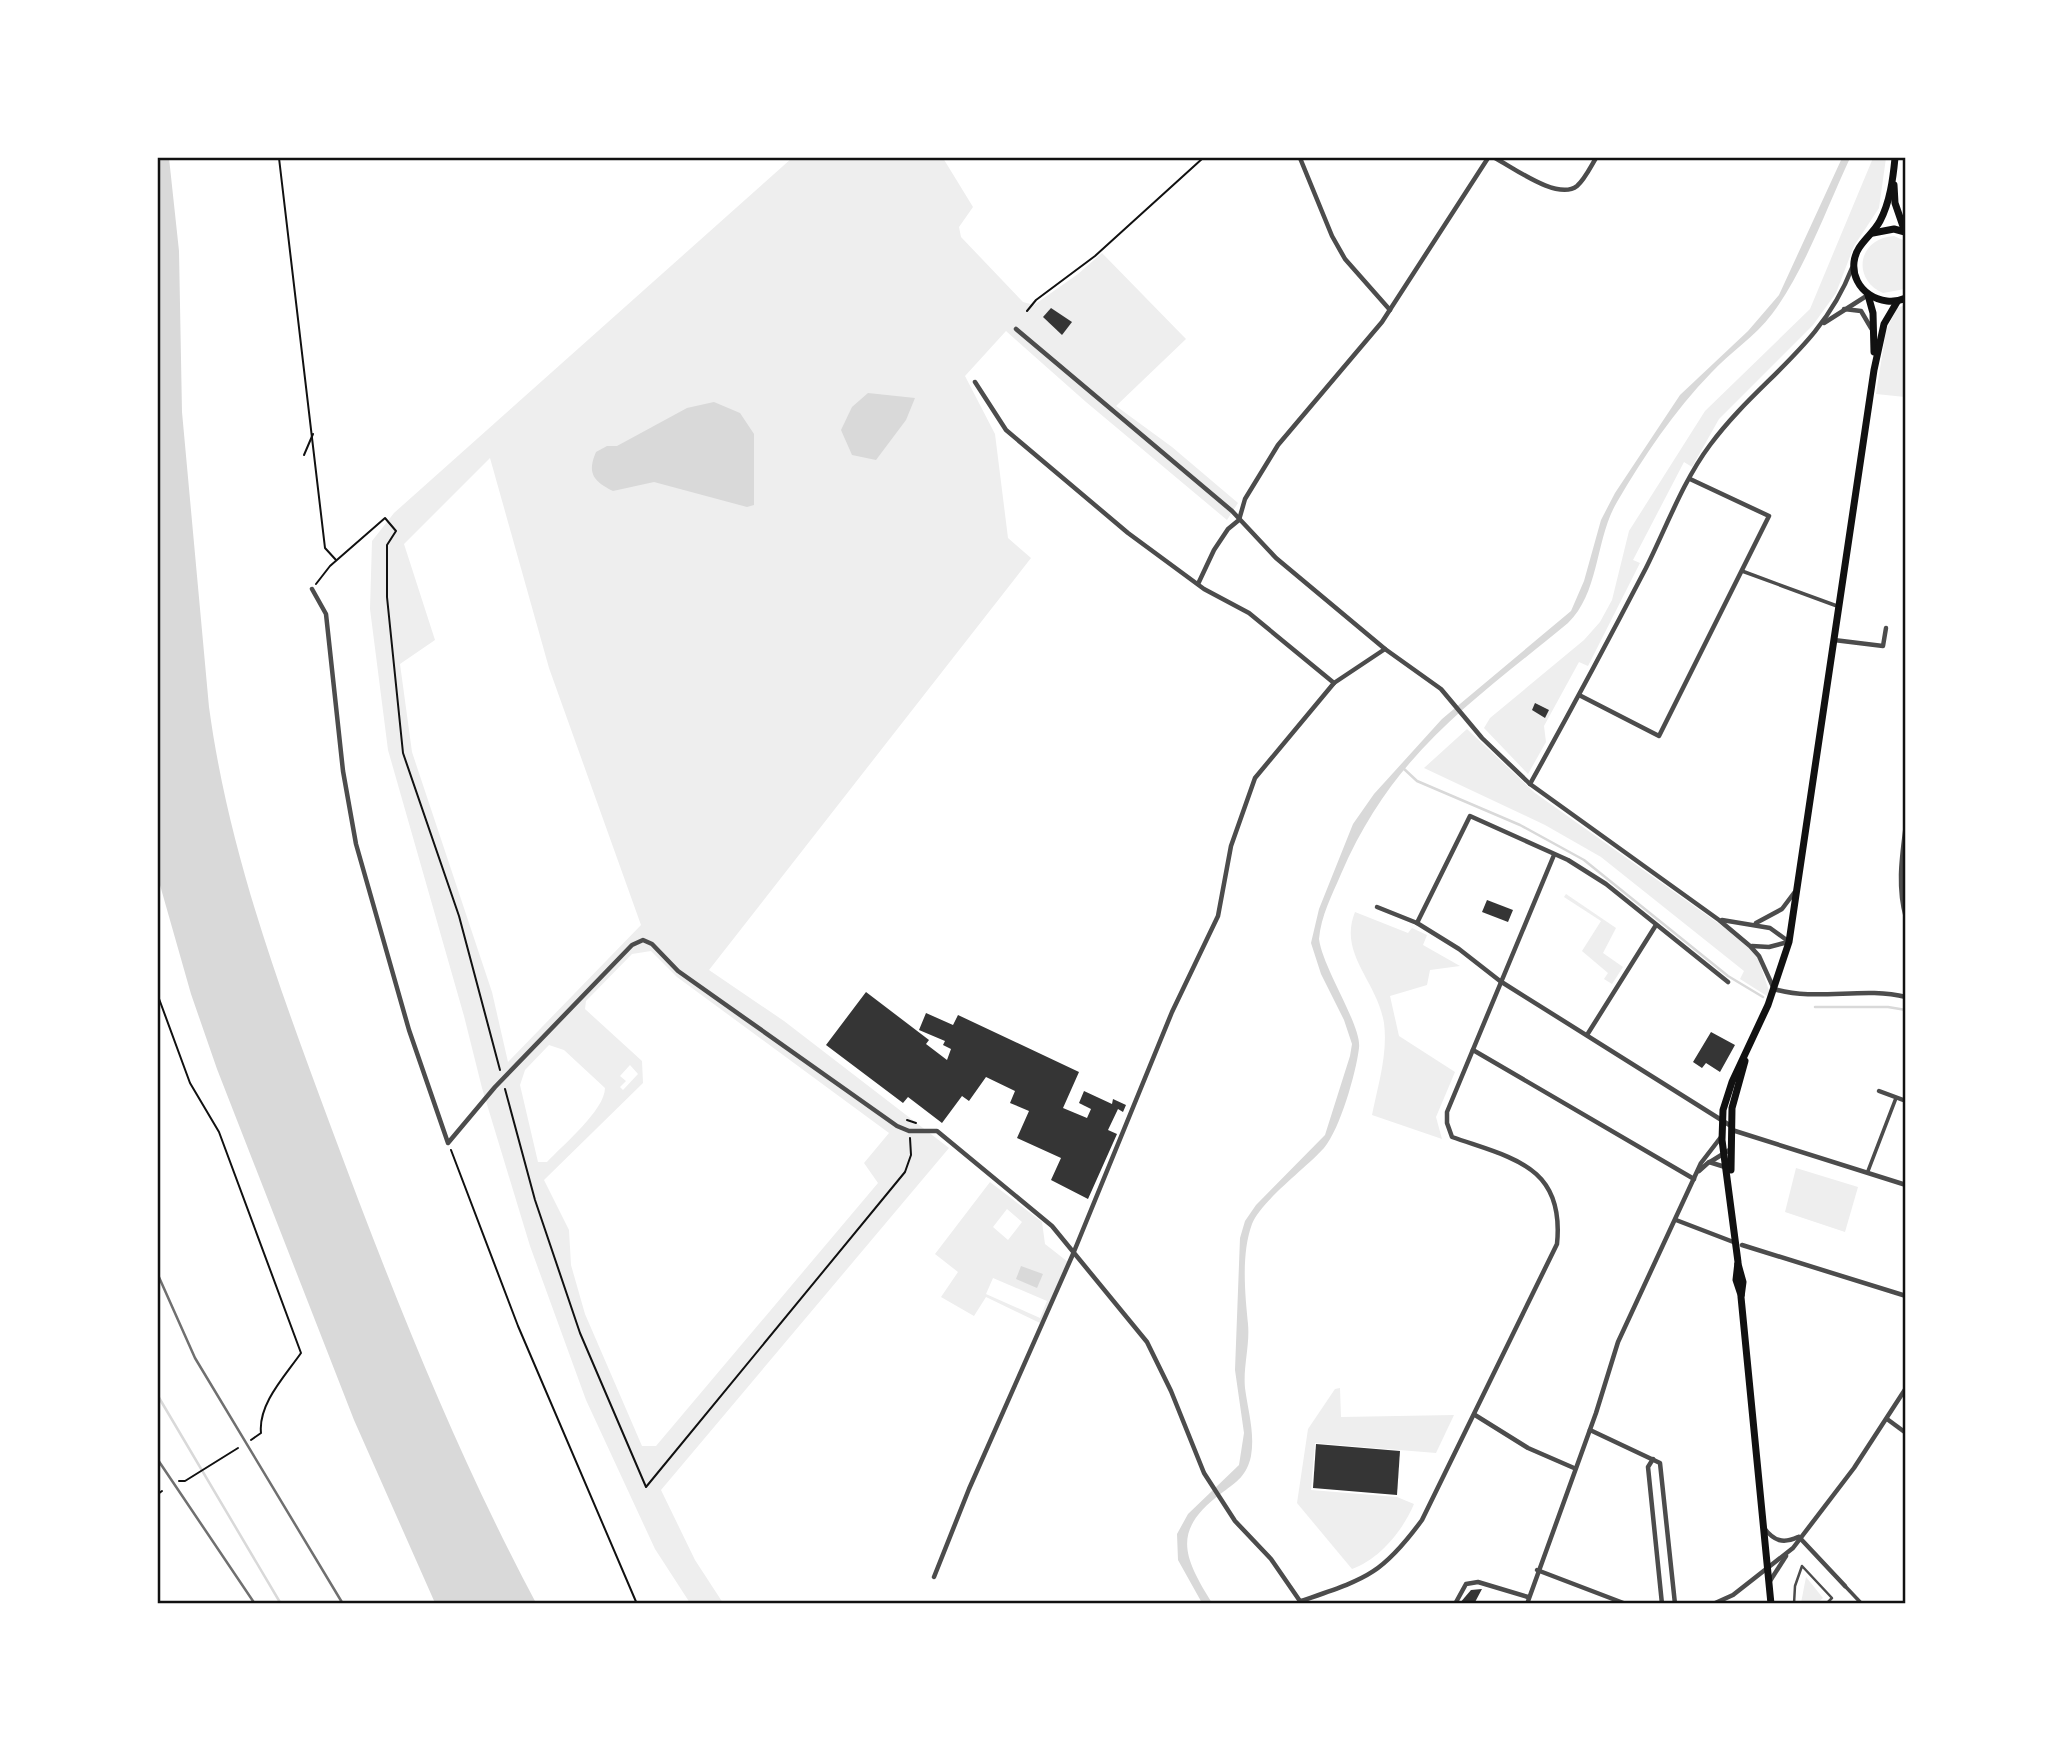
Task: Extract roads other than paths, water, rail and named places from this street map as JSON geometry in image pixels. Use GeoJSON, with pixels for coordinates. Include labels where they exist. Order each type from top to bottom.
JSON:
{"type":"FeatureCollection","features":[{"type":"Feature","properties":{"kind":"main road"},"geometry":{"type":"LineString","coordinates":[[1895,158],[1895,203],[1905,232],[1883,229],[1872,233],[1862,241],[1853,264],[1860,286],[1868,295],[1884,302],[1897,302],[1906,298]]}},
{"type":"Feature","properties":{"kind":"main road"},"geometry":{"type":"LineString","coordinates":[[1872,233],[1888,200],[1894,172]]}},
{"type":"Feature","properties":{"kind":"main road"},"geometry":{"type":"LineString","coordinates":[[1868,295],[1874,333],[1874,370]]}},
{"type":"Feature","properties":{"kind":"main road"},"geometry":{"type":"LineString","coordinates":[[1731,1195],[1722,1119],[1726,1098],[1774,989],[1789,942],[1874,370],[1884,324],[1897,302]]}},
{"type":"Feature","properties":{"kind":"main road"},"geometry":{"type":"LineString","coordinates":[[1751,1042],[1737,1087],[1727,1168],[1739,1244],[1738,1262],[1742,1276],[1741,1295],[1771,1604]]}},
{"type":"Feature","properties":{"kind":"street"},"geometry":{"type":"LineString","coordinates":[[1300,158],[1332,236],[1345,259],[1390,310]]}},
{"type":"Feature","properties":{"kind":"street"},"geometry":{"type":"LineString","coordinates":[[1198,584],[1214,550],[1228,529],[1239,520],[1245,499],[1278,445],[1390,310],[1488,158]]}},
{"type":"Feature","properties":{"kind":"street"},"geometry":{"type":"LineString","coordinates":[[1495,158],[1557,191],[1569,190],[1579,184],[1595,159]]}},
{"type":"Feature","properties":{"kind":"street"},"geometry":{"type":"LineString","coordinates":[[1530,784],[1581,696],[1690,479],[1709,447],[1749,397],[1795,358],[1821,325],[1834,308],[1853,264]]}},
{"type":"Feature","properties":{"kind":"street"},"geometry":{"type":"LineString","coordinates":[[1821,325],[1868,295]]}},
{"type":"Feature","properties":{"kind":"street"},"geometry":{"type":"LineString","coordinates":[[1843,309],[1861,311],[1874,333]]}},
{"type":"Feature","properties":{"kind":"street"},"geometry":{"type":"LineString","coordinates":[[1016,329],[1239,520],[1276,558],[1385,649],[1441,690],[1482,738],[1530,784],[1719,920],[1750,946],[1759,956],[1774,989],[1801,995],[1890,993],[1906,997]]}},
{"type":"Feature","properties":{"kind":"street"},"geometry":{"type":"LineString","coordinates":[[975,382],[1006,430],[1128,533],[1198,584],[1249,613],[1334,683]]}},
{"type":"Feature","properties":{"kind":"street"},"geometry":{"type":"LineString","coordinates":[[1581,696],[1659,736],[1769,516],[1690,479]]}},
{"type":"Feature","properties":{"kind":"street"},"geometry":{"type":"LineString","coordinates":[[1742,570],[1839,607]]}},
{"type":"Feature","properties":{"kind":"street"},"geometry":{"type":"LineString","coordinates":[[312,589],[326,614],[343,771],[356,844],[409,1030],[448,1143],[502,1080],[632,945],[643,940],[652,944],[678,971],[884,1117],[909,1131],[937,1131],[1052,1226],[1147,1342],[1171,1391],[1204,1473],[1235,1521],[1271,1559],[1302,1602],[1361,1581],[1378,1571],[1403,1546],[1422,1520],[1556,1244],[1558,1225],[1547,1187],[1536,1172],[1524,1163],[1452,1137],[1447,1112],[1554,855]]}},
{"type":"Feature","properties":{"kind":"street"},"geometry":{"type":"LineString","coordinates":[[1835,640],[1883,646],[1886,628]]}},
{"type":"Feature","properties":{"kind":"street"},"geometry":{"type":"LineString","coordinates":[[933,1577],[1073,1254],[1172,1012],[1218,916],[1231,846],[1255,778],[1334,683],[1385,649]]}},
{"type":"Feature","properties":{"kind":"street"},"geometry":{"type":"LineString","coordinates":[[1417,923],[1470,816],[1568,860],[1606,884],[1728,982]]}},
{"type":"Feature","properties":{"kind":"street"},"geometry":{"type":"LineString","coordinates":[[1906,824],[1900,869],[1901,900],[1906,918]]}},
{"type":"Feature","properties":{"kind":"street"},"geometry":{"type":"LineString","coordinates":[[1755,924],[1782,909],[1790,900],[1800,878]]}},
{"type":"Feature","properties":{"kind":"street"},"geometry":{"type":"LineString","coordinates":[[1377,906],[1417,923],[1459,949],[1500,981],[1722,1119],[1731,1128],[1906,1185]]}},
{"type":"Feature","properties":{"kind":"street"},"geometry":{"type":"LineString","coordinates":[[1719,920],[1755,924],[1770,929],[1789,942]]}},
{"type":"Feature","properties":{"kind":"street"},"geometry":{"type":"LineString","coordinates":[[1587,1035],[1656,925]]}},
{"type":"Feature","properties":{"kind":"street"},"geometry":{"type":"LineString","coordinates":[[1750,946],[1769,947],[1789,942]]}},
{"type":"Feature","properties":{"kind":"street"},"geometry":{"type":"LineString","coordinates":[[1474,1050],[1695,1177]]}},
{"type":"Feature","properties":{"kind":"street"},"geometry":{"type":"LineString","coordinates":[[1878,1090],[1906,1101]]}},
{"type":"Feature","properties":{"kind":"street"},"geometry":{"type":"LineString","coordinates":[[1868,1171],[1896,1097]]}},
{"type":"Feature","properties":{"kind":"street"},"geometry":{"type":"LineString","coordinates":[[1527,1604],[1537,1570],[1590,1430],[1618,1342],[1695,1177],[1722,1133]]}},
{"type":"Feature","properties":{"kind":"street"},"geometry":{"type":"LineString","coordinates":[[1695,1177],[1709,1162],[1728,1152]]}},
{"type":"Feature","properties":{"kind":"street"},"geometry":{"type":"LineString","coordinates":[[1709,1162],[1727,1168]]}},
{"type":"Feature","properties":{"kind":"street"},"geometry":{"type":"LineString","coordinates":[[1676,1220],[1739,1244],[1906,1296]]}},
{"type":"Feature","properties":{"kind":"street"},"geometry":{"type":"LineString","coordinates":[[1769,1583],[1799,1537],[1854,1468],[1906,1388]]}},
{"type":"Feature","properties":{"kind":"street"},"geometry":{"type":"LineString","coordinates":[[1475,1415],[1528,1448],[1574,1468]]}},
{"type":"Feature","properties":{"kind":"street"},"geometry":{"type":"LineString","coordinates":[[1887,1419],[1906,1433]]}},
{"type":"Feature","properties":{"kind":"street"},"geometry":{"type":"LineString","coordinates":[[1590,1430],[1660,1463],[1675,1604]]}},
{"type":"Feature","properties":{"kind":"street"},"geometry":{"type":"LineString","coordinates":[[1653,1459],[1648,1467],[1662,1604]]}},
{"type":"Feature","properties":{"kind":"street"},"geometry":{"type":"LineString","coordinates":[[1764,1528],[1783,1542],[1799,1537]]}},
{"type":"Feature","properties":{"kind":"street"},"geometry":{"type":"LineString","coordinates":[[1799,1537],[1862,1604]]}},
{"type":"Feature","properties":{"kind":"street"},"geometry":{"type":"LineString","coordinates":[[1713,1604],[1747,1585],[1767,1565],[1789,1553]]}},
{"type":"Feature","properties":{"kind":"street"},"geometry":{"type":"LineString","coordinates":[[1537,1570],[1626,1604]]}},
{"type":"Feature","properties":{"kind":"street"},"geometry":{"type":"LineString","coordinates":[[1455,1604],[1466,1584],[1478,1582],[1528,1597]]}},
{"type":"Feature","properties":{"kind":"lane"},"geometry":{"type":"LineString","coordinates":[[1794,1604],[1795,1586],[1802,1566],[1832,1598],[1826,1604]]}},
{"type":"Feature","properties":{"kind":"waterway"},"geometry":{"type":"LineString","coordinates":[[1403,768],[1417,781],[1520,825],[1584,860],[1728,976],[1763,997]]}},
{"type":"Feature","properties":{"kind":"waterway"},"geometry":{"type":"LineString","coordinates":[[1815,1007],[1888,1007],[1906,1010]]}},
{"type":"Feature","properties":{"kind":"waterway"},"geometry":{"type":"LineString","coordinates":[[158,1396],[281,1604]]}},
{"type":"Feature","properties":{"kind":"railway"},"geometry":{"type":"LineString","coordinates":[[158,1275],[195,1358],[343,1604]]}},
{"type":"Feature","properties":{"kind":"railway"},"geometry":{"type":"LineString","coordinates":[[158,1460],[255,1604]]}}]}
